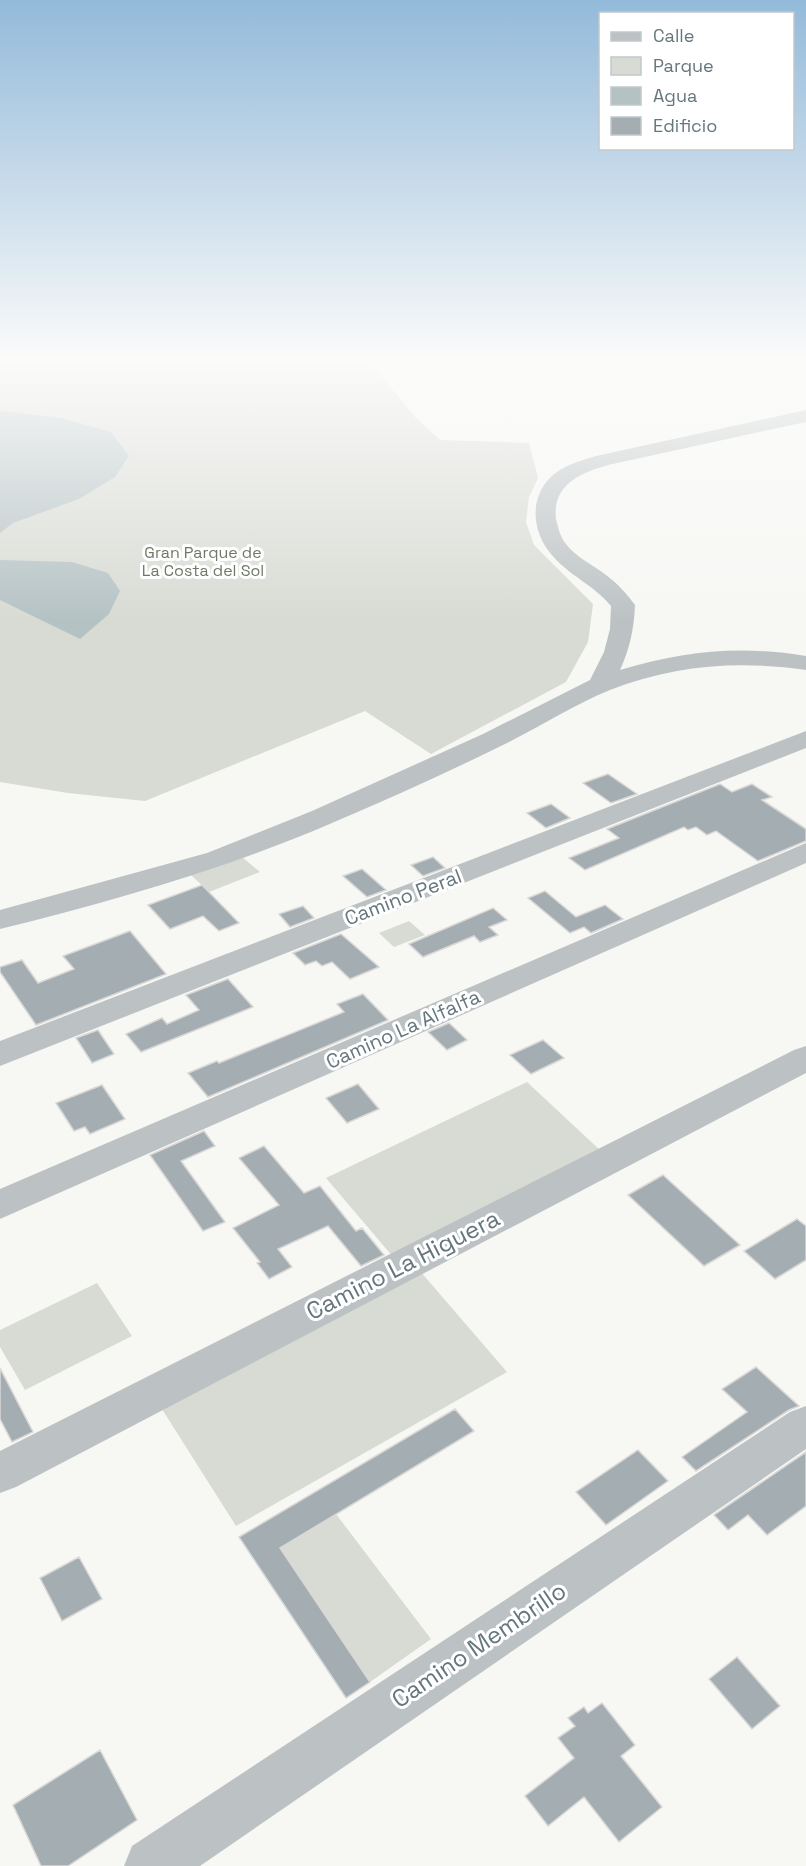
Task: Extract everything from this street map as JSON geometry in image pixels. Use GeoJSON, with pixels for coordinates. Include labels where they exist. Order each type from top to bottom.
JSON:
{"type":"FeatureCollection","features":[{"type":"Feature","properties":{"kind":"street"},"geometry":{"type":"LineString","coordinates":[[600,685],[616,652],[622,628],[623,605],[604,584],[574,563],[554,544],[546,522],[544,506],[562,477],[579,468],[603,460],[668,447]]}},
{"type":"Feature","properties":{"kind":"street"},"geometry":{"type":"LineString","coordinates":[[0,920],[115,890],[228,855],[322,817],[471,750],[600,685],[651,667],[702,657],[752,656],[806,663]]}},
{"type":"Feature","properties":{"kind":"street","name":"Camino Peral"},"geometry":{"type":"LineString","coordinates":[[0,1054],[806,740]]}},
{"type":"Feature","properties":{"kind":"street","name":"Camino La Alfalfa"},"geometry":{"type":"LineString","coordinates":[[0,1205],[806,852]]}},
{"type":"Feature","properties":{"kind":"street","name":"Camino La Higuera"},"geometry":{"type":"LineString","coordinates":[[0,1473],[806,1058]]}},
{"type":"Feature","properties":{"kind":"street","name":"Camino Membrillo"},"geometry":{"type":"LineString","coordinates":[[152,1866],[806,1425]]}},
{"type":"Feature","properties":{"kind":"green space","name":"Gran Parque de La Costa del Sol"},"geometry":{"type":"Polygon","coordinates":[[[0,447],[530,447],[538,478],[529,497],[526,522],[534,545],[593,604],[588,642],[566,682],[431,754],[365,711],[145,801],[68,793],[0,782],[0,447]]]}},
{"type":"Feature","properties":{"kind":"green space"},"geometry":{"type":"Polygon","coordinates":[[[241,856],[260,872],[209,892],[191,875],[241,856]]]}},
{"type":"Feature","properties":{"kind":"green space"},"geometry":{"type":"Polygon","coordinates":[[[409,921],[425,935],[394,947],[379,933],[409,921]]]}},
{"type":"Feature","properties":{"kind":"green space"},"geometry":{"type":"Polygon","coordinates":[[[527,1082],[601,1151],[394,1258],[326,1178],[527,1082]]]}},
{"type":"Feature","properties":{"kind":"green space"},"geometry":{"type":"Polygon","coordinates":[[[420,1271],[507,1372],[236,1526],[160,1406],[420,1271]]]}},
{"type":"Feature","properties":{"kind":"green space"},"geometry":{"type":"Polygon","coordinates":[[[97,1283],[132,1336],[25,1390],[0,1347],[0,1330],[97,1283]]]}},
{"type":"Feature","properties":{"kind":"green space"},"geometry":{"type":"Polygon","coordinates":[[[336,1514],[431,1639],[370,1682],[280,1548],[336,1514]]]}},
{"type":"Feature","properties":{"kind":"water"},"geometry":{"type":"Polygon","coordinates":[[[0,447],[122,447],[129,456],[115,477],[79,499],[13,523],[0,533],[0,447]]]}},
{"type":"Feature","properties":{"kind":"water"},"geometry":{"type":"Polygon","coordinates":[[[0,560],[72,562],[108,573],[120,591],[109,614],[80,639],[0,600],[0,560]]]}},
{"type":"Feature","properties":{"kind":"building"},"geometry":{"type":"Polygon","coordinates":[[[608,774],[637,794],[611,803],[583,783],[608,774]]]}},
{"type":"Feature","properties":{"kind":"building"},"geometry":{"type":"Polygon","coordinates":[[[720,784],[732,792],[752,784],[772,797],[762,800],[806,829],[806,841],[758,861],[716,831],[707,835],[696,827],[688,830],[684,827],[585,870],[569,858],[619,838],[607,829],[720,784]]]}},
{"type":"Feature","properties":{"kind":"building"},"geometry":{"type":"Polygon","coordinates":[[[551,804],[570,818],[546,828],[527,813],[551,804]]]}},
{"type":"Feature","properties":{"kind":"building"},"geometry":{"type":"Polygon","coordinates":[[[433,857],[445,868],[423,876],[411,865],[433,857]]]}},
{"type":"Feature","properties":{"kind":"building"},"geometry":{"type":"Polygon","coordinates":[[[362,869],[386,890],[367,897],[343,876],[362,869]]]}},
{"type":"Feature","properties":{"kind":"building"},"geometry":{"type":"Polygon","coordinates":[[[202,885],[239,923],[219,931],[203,916],[170,929],[148,905],[202,885]]]}},
{"type":"Feature","properties":{"kind":"building"},"geometry":{"type":"Polygon","coordinates":[[[545,891],[576,917],[605,905],[623,919],[591,933],[584,927],[570,933],[528,898],[545,891]]]}},
{"type":"Feature","properties":{"kind":"building"},"geometry":{"type":"Polygon","coordinates":[[[303,906],[314,918],[290,927],[279,914],[303,906]]]}},
{"type":"Feature","properties":{"kind":"building"},"geometry":{"type":"Polygon","coordinates":[[[493,908],[507,920],[489,927],[498,935],[480,942],[474,936],[423,957],[409,944],[493,908]]]}},
{"type":"Feature","properties":{"kind":"building"},"geometry":{"type":"Polygon","coordinates":[[[130,931],[166,974],[36,1025],[0,972],[0,967],[22,960],[38,983],[74,969],[63,956],[130,931]]]}},
{"type":"Feature","properties":{"kind":"building"},"geometry":{"type":"Polygon","coordinates":[[[341,934],[379,967],[350,979],[332,962],[322,966],[316,961],[305,965],[293,953],[341,934]]]}},
{"type":"Feature","properties":{"kind":"building"},"geometry":{"type":"Polygon","coordinates":[[[228,979],[253,1007],[141,1052],[126,1034],[162,1018],[167,1024],[199,1010],[186,995],[228,979]]]}},
{"type":"Feature","properties":{"kind":"building"},"geometry":{"type":"Polygon","coordinates":[[[363,994],[388,1020],[208,1097],[188,1073],[217,1061],[219,1063],[344,1012],[337,1004],[363,994]]]}},
{"type":"Feature","properties":{"kind":"building"},"geometry":{"type":"Polygon","coordinates":[[[449,1023],[467,1040],[447,1050],[428,1032],[449,1023]]]}},
{"type":"Feature","properties":{"kind":"building"},"geometry":{"type":"Polygon","coordinates":[[[98,1030],[114,1054],[92,1063],[76,1038],[98,1030]]]}},
{"type":"Feature","properties":{"kind":"building"},"geometry":{"type":"Polygon","coordinates":[[[543,1040],[564,1058],[531,1074],[510,1055],[543,1040]]]}},
{"type":"Feature","properties":{"kind":"building"},"geometry":{"type":"Polygon","coordinates":[[[358,1084],[379,1109],[347,1123],[326,1098],[358,1084]]]}},
{"type":"Feature","properties":{"kind":"building"},"geometry":{"type":"Polygon","coordinates":[[[102,1085],[125,1119],[90,1134],[85,1127],[74,1131],[56,1103],[102,1085]]]}},
{"type":"Feature","properties":{"kind":"building"},"geometry":{"type":"Polygon","coordinates":[[[204,1131],[215,1146],[181,1161],[225,1222],[203,1231],[150,1155],[204,1131]]]}},
{"type":"Feature","properties":{"kind":"building"},"geometry":{"type":"Polygon","coordinates":[[[264,1146],[304,1193],[320,1186],[356,1231],[362,1228],[384,1255],[361,1266],[328,1226],[278,1249],[292,1267],[269,1279],[257,1263],[260,1262],[233,1228],[279,1205],[239,1158],[264,1146]]]}},
{"type":"Feature","properties":{"kind":"building"},"geometry":{"type":"Polygon","coordinates":[[[663,1175],[740,1245],[704,1266],[628,1195],[663,1175]]]}},
{"type":"Feature","properties":{"kind":"building"},"geometry":{"type":"Polygon","coordinates":[[[797,1219],[806,1226],[806,1260],[775,1279],[744,1251],[797,1219]]]}},
{"type":"Feature","properties":{"kind":"building"},"geometry":{"type":"Polygon","coordinates":[[[756,1367],[799,1406],[789,1410],[696,1471],[682,1457],[747,1412],[722,1389],[756,1367]]]}},
{"type":"Feature","properties":{"kind":"building"},"geometry":{"type":"Polygon","coordinates":[[[0,1368],[33,1432],[12,1442],[0,1419],[0,1368]]]}},
{"type":"Feature","properties":{"kind":"building"},"geometry":{"type":"Polygon","coordinates":[[[455,1409],[474,1431],[280,1548],[370,1682],[346,1698],[239,1537],[455,1409]]]}},
{"type":"Feature","properties":{"kind":"building"},"geometry":{"type":"Polygon","coordinates":[[[638,1450],[668,1481],[606,1525],[576,1492],[638,1450]]]}},
{"type":"Feature","properties":{"kind":"building"},"geometry":{"type":"Polygon","coordinates":[[[806,1452],[806,1506],[767,1535],[748,1515],[728,1530],[714,1515],[806,1452]]]}},
{"type":"Feature","properties":{"kind":"building"},"geometry":{"type":"Polygon","coordinates":[[[79,1557],[102,1599],[62,1621],[40,1578],[79,1557]]]}},
{"type":"Feature","properties":{"kind":"building"},"geometry":{"type":"Polygon","coordinates":[[[737,1657],[780,1706],[752,1729],[709,1679],[737,1657]]]}},
{"type":"Feature","properties":{"kind":"building"},"geometry":{"type":"Polygon","coordinates":[[[602,1703],[635,1745],[621,1756],[662,1807],[619,1842],[584,1797],[548,1826],[525,1796],[574,1758],[558,1738],[575,1726],[568,1718],[584,1707],[588,1713],[602,1703]]]}},
{"type":"Feature","properties":{"kind":"building"},"geometry":{"type":"Polygon","coordinates":[[[100,1750],[137,1820],[68,1866],[41,1866],[13,1805],[100,1750]]]}}]}
